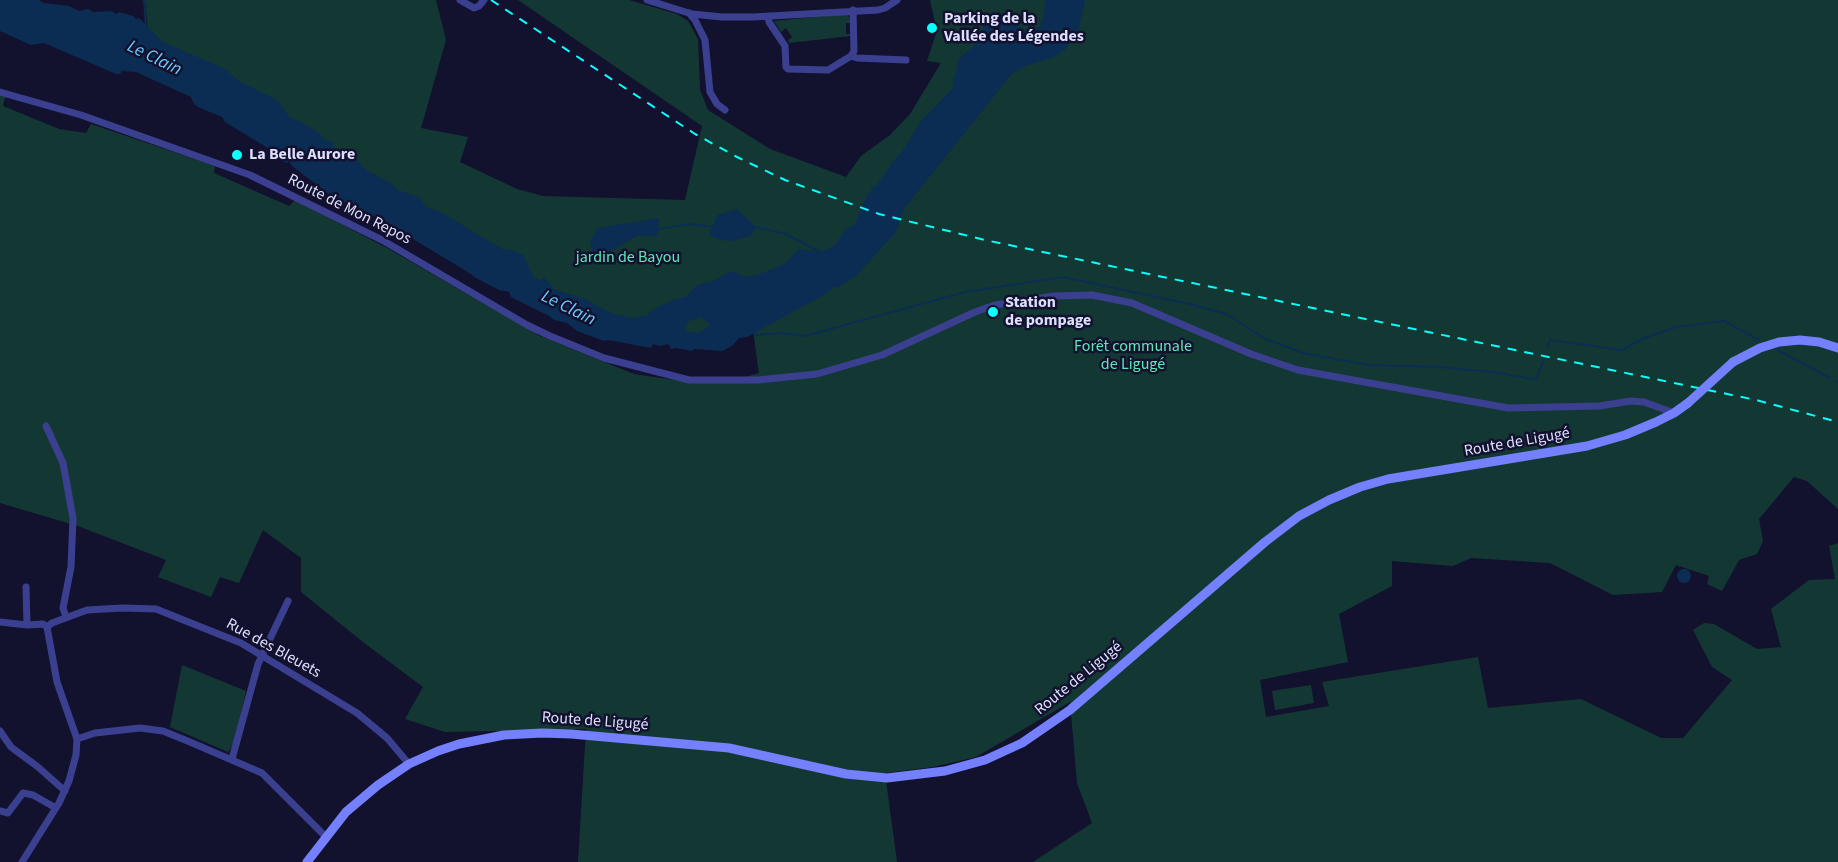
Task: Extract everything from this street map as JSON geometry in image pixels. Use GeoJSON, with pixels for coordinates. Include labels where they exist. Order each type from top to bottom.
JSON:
{"type":"FeatureCollection","features":[{"type":"Feature","properties":{"kind":"street"},"geometry":{"type":"LineString","coordinates":[[460,0],[474,8],[484,0]]}},
{"type":"Feature","properties":{"kind":"street"},"geometry":{"type":"LineString","coordinates":[[647,0],[689,13],[722,17],[878,10],[897,0]]}},
{"type":"Feature","properties":{"kind":"street"},"geometry":{"type":"LineString","coordinates":[[768,16],[769,22],[785,46],[788,69],[828,70],[851,56],[854,51],[853,10]]}},
{"type":"Feature","properties":{"kind":"street"},"geometry":{"type":"LineString","coordinates":[[689,13],[705,40],[710,92],[717,104],[725,110]]}},
{"type":"Feature","properties":{"kind":"street"},"geometry":{"type":"LineString","coordinates":[[851,56],[906,60]]}},
{"type":"Feature","properties":{"kind":"street","name":"Route de Mon Repos"},"geometry":{"type":"LineString","coordinates":[[0,92],[81,114],[249,175],[382,240],[527,326],[604,358],[689,380],[758,380],[817,374],[882,355],[995,305],[1054,296],[1092,295],[1132,303],[1240,350],[1298,370],[1508,408],[1599,406],[1631,401],[1644,402]]}},
{"type":"Feature","properties":{"kind":"street","name":"Route de Ligugé"},"geometry":{"type":"LineString","coordinates":[[307,862],[346,812],[366,794],[409,764],[438,751],[472,740],[504,735],[542,733],[729,747],[846,774],[887,778],[945,771],[975,763],[1022,743],[1070,710],[1265,542],[1299,516],[1329,500],[1360,487],[1388,479],[1587,446],[1625,435],[1674,413],[1733,362],[1760,348],[1779,342],[1800,340],[1819,342],[1838,348]]}},
{"type":"Feature","properties":{"kind":"street"},"geometry":{"type":"LineString","coordinates":[[1644,402],[1674,413]]}},
{"type":"Feature","properties":{"kind":"street"},"geometry":{"type":"LineString","coordinates":[[1644,402],[1654,410],[1656,422]]}},
{"type":"Feature","properties":{"kind":"street"},"geometry":{"type":"LineString","coordinates":[[46,426],[63,464],[73,518],[72,558],[63,608],[66,617]]}},
{"type":"Feature","properties":{"kind":"street"},"geometry":{"type":"LineString","coordinates":[[26,587],[27,625]]}},
{"type":"Feature","properties":{"kind":"street"},"geometry":{"type":"LineString","coordinates":[[232,759],[262,656],[288,601]]}},
{"type":"Feature","properties":{"kind":"street","name":"Rue des Bleuets"},"geometry":{"type":"LineString","coordinates":[[47,627],[87,610],[100,608],[156,609],[241,643],[357,713],[387,738],[409,764]]}},
{"type":"Feature","properties":{"kind":"street"},"geometry":{"type":"LineString","coordinates":[[0,622],[43,624],[47,627],[57,682],[77,739],[76,754],[65,791],[22,862]]}},
{"type":"Feature","properties":{"kind":"street"},"geometry":{"type":"LineString","coordinates":[[77,739],[95,734],[140,728],[163,731],[232,759],[269,778],[326,837]]}},
{"type":"Feature","properties":{"kind":"street"},"geometry":{"type":"LineString","coordinates":[[0,731],[11,747],[38,766],[65,791]]}},
{"type":"Feature","properties":{"kind":"street"},"geometry":{"type":"LineString","coordinates":[[0,811],[8,813],[23,793],[33,795],[56,808]]}},
{"type":"Feature","properties":{"kind":"green space","name":"Forêt communale de Ligugé"},"geometry":{"type":"Polygon","coordinates":[[[145,0],[436,0],[446,40],[421,128],[468,137],[460,162],[517,189],[543,196],[685,200],[702,126],[518,0],[629,0],[677,14],[688,21],[698,39],[700,90],[708,110],[770,149],[846,177],[861,156],[890,135],[910,114],[941,63],[927,61],[937,31],[930,0],[1838,0],[1838,509],[1807,481],[1794,477],[1759,519],[1763,541],[1757,554],[1739,560],[1722,591],[1707,584],[1709,576],[1676,565],[1662,592],[1613,595],[1550,563],[1471,558],[1453,566],[1392,561],[1392,586],[1339,614],[1348,662],[1260,680],[1266,717],[1329,706],[1322,682],[1478,657],[1488,708],[1581,699],[1661,738],[1683,738],[1732,680],[1712,667],[1693,630],[1704,623],[1714,624],[1757,649],[1781,647],[1771,609],[1809,580],[1835,579],[1829,546],[1838,543],[1838,862],[1033,862],[1092,823],[1077,783],[1070,702],[976,757],[933,767],[885,773],[897,862],[578,862],[586,729],[445,732],[405,719],[423,687],[301,592],[301,558],[263,530],[239,583],[220,577],[211,597],[158,577],[166,560],[78,526],[0,503],[0,96],[5,97],[3,106],[59,129],[86,133],[91,124],[215,166],[214,173],[289,206],[295,200],[387,248],[540,336],[634,374],[694,383],[729,382],[759,373],[752,324],[692,338],[587,313],[150,50],[145,0]]]}},
{"type":"Feature","properties":{"kind":"green space"},"geometry":{"type":"Polygon","coordinates":[[[847,14],[851,21],[846,23],[846,34],[851,36],[789,43],[788,40],[792,37],[786,28],[781,32],[774,21],[847,14]]]}},
{"type":"Feature","properties":{"kind":"green space"},"geometry":{"type":"Polygon","coordinates":[[[182,665],[246,691],[234,744],[228,752],[170,727],[182,665]]]}},
{"type":"Feature","properties":{"kind":"green space"},"geometry":{"type":"Polygon","coordinates":[[[1311,685],[1314,703],[1275,710],[1272,691],[1311,685]]]}},
{"type":"Feature","properties":{"kind":"water","name":"Le Clain"},"geometry":{"type":"Polygon","coordinates":[[[0,0],[39,0],[44,3],[69,6],[79,11],[88,9],[94,12],[112,11],[116,14],[119,12],[136,19],[139,18],[163,42],[223,68],[241,82],[277,100],[290,118],[300,121],[319,133],[325,140],[333,142],[333,146],[338,151],[355,158],[368,171],[391,183],[398,190],[419,197],[426,207],[439,211],[504,250],[512,250],[523,255],[534,278],[540,280],[544,277],[554,289],[587,300],[613,314],[633,318],[647,315],[653,309],[685,297],[697,285],[713,281],[729,272],[745,277],[760,274],[786,263],[798,249],[820,252],[834,246],[845,230],[855,224],[867,195],[871,192],[871,187],[875,187],[902,152],[921,121],[953,88],[958,61],[973,47],[981,35],[985,22],[1007,15],[1015,16],[1021,29],[1040,27],[1045,0],[1085,0],[1078,31],[1065,50],[1052,58],[1025,66],[1011,75],[904,209],[896,232],[856,276],[747,337],[739,338],[723,351],[671,349],[668,344],[659,346],[653,344],[651,348],[604,341],[577,331],[567,323],[554,320],[511,297],[509,292],[499,290],[474,277],[380,219],[333,197],[292,166],[289,161],[286,163],[278,159],[266,147],[225,122],[222,117],[198,107],[191,97],[136,72],[122,71],[116,74],[44,43],[31,45],[0,31],[0,0]],[[700,317],[687,322],[685,331],[697,333],[710,326],[700,317]]]}},
{"type":"Feature","properties":{"kind":"water"},"geometry":{"type":"Polygon","coordinates":[[[737,209],[756,227],[751,236],[732,241],[720,240],[709,235],[717,215],[737,209]]]}},
{"type":"Feature","properties":{"kind":"water"},"geometry":{"type":"Polygon","coordinates":[[[659,218],[657,236],[637,236],[613,250],[593,255],[590,241],[598,228],[659,218]]]}},
{"type":"Feature","properties":{"kind":"water"},"geometry":{"type":"Polygon","coordinates":[[[1684,569],[1689,571],[1691,576],[1689,581],[1684,583],[1679,581],[1677,576],[1679,571],[1684,569]]]}},
{"type":"Feature","properties":{"kind":"waterway"},"geometry":{"type":"LineString","coordinates":[[144,0],[146,27]]}},
{"type":"Feature","properties":{"kind":"waterway"},"geometry":{"type":"LineString","coordinates":[[658,229],[690,224],[712,227]]}},
{"type":"Feature","properties":{"kind":"waterway"},"geometry":{"type":"LineString","coordinates":[[756,227],[786,234],[820,252]]}},
{"type":"Feature","properties":{"kind":"waterway"},"geometry":{"type":"LineString","coordinates":[[754,333],[756,335],[783,333],[805,336],[965,292],[1063,277],[1226,314],[1266,339],[1303,353],[1368,365],[1440,367],[1501,373],[1536,380],[1543,362]]}},
{"type":"Feature","properties":{"kind":"waterway"},"geometry":{"type":"LineString","coordinates":[[728,317],[739,323]]}},
{"type":"Feature","properties":{"kind":"waterway"},"geometry":{"type":"LineString","coordinates":[[1547,348],[1550,340],[1622,350],[1642,339],[1676,327],[1724,321],[1759,340]]}},
{"type":"Feature","properties":{"kind":"waterway"},"geometry":{"type":"LineString","coordinates":[[1776,349],[1830,378]]}},
{"type":"Feature","properties":{"kind":"railway"},"geometry":{"type":"LineString","coordinates":[[491,0],[695,134],[785,180],[879,214],[985,240],[1756,400],[1838,422]]}},
{"type":"Feature","properties":{"kind":"place","name":"Parking de la Vallée des Légendes"},"geometry":{"type":"Point","coordinates":[932,28]}},
{"type":"Feature","properties":{"kind":"place","name":"La Belle Aurore"},"geometry":{"type":"Point","coordinates":[237,155]}},
{"type":"Feature","properties":{"kind":"place","name":"Station de pompage"},"geometry":{"type":"Point","coordinates":[993,312]}},
{"type":"Feature","properties":{"kind":"park label","name":"jardin de Bayou"},"geometry":{"type":"Point","coordinates":[628,258]}}]}
